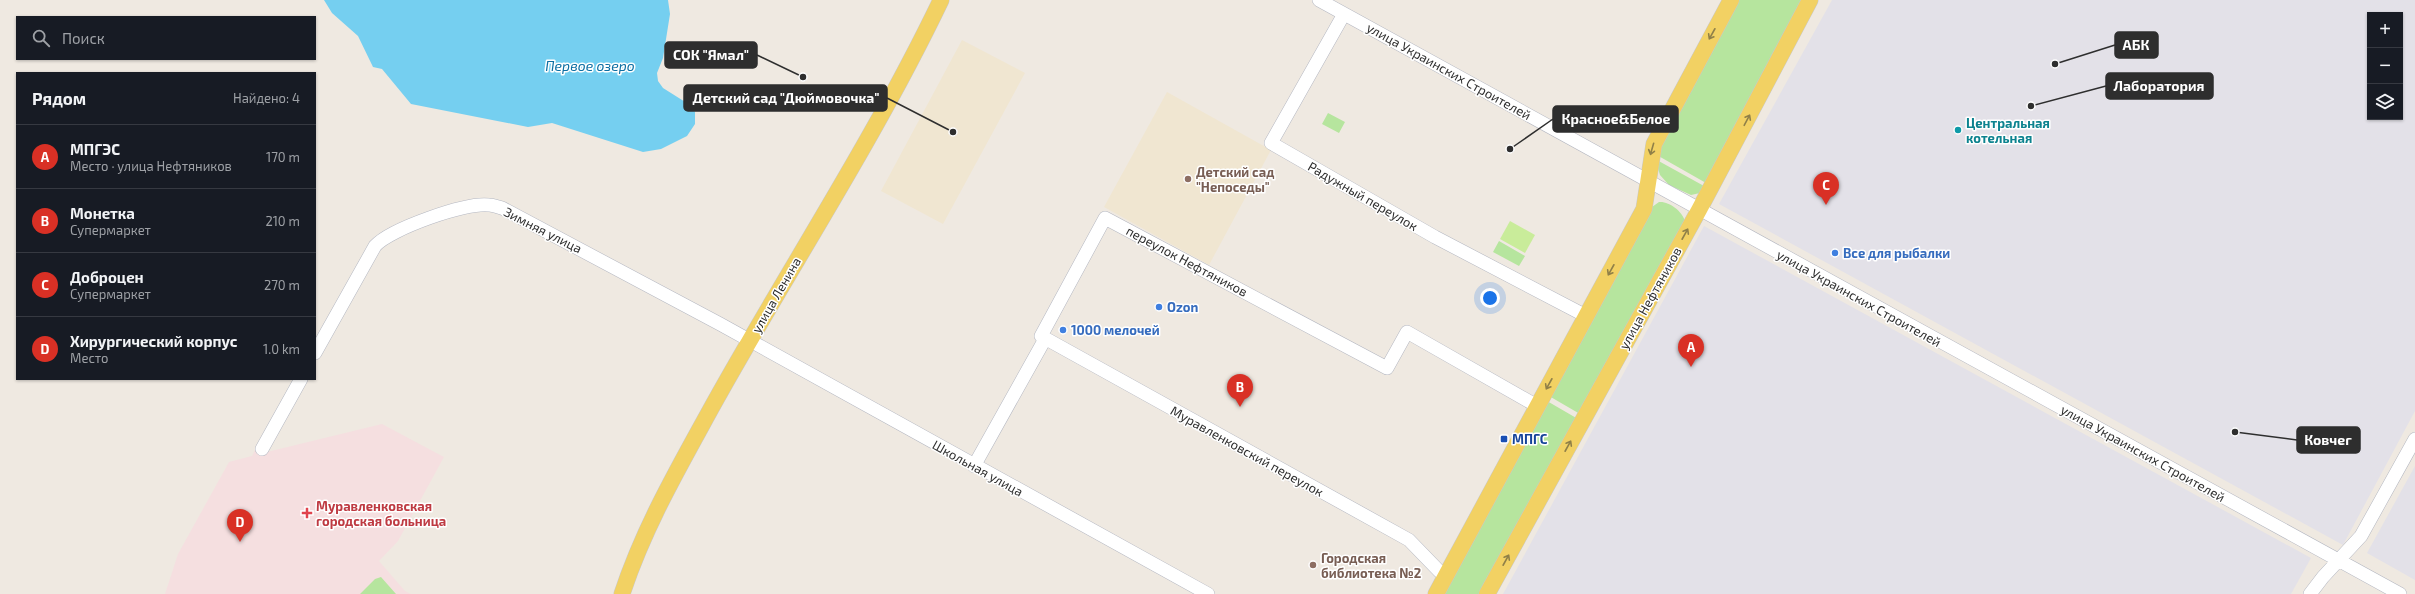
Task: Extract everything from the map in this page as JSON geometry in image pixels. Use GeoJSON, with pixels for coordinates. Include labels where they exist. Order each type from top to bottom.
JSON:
{"type":"FeatureCollection","features":[{"type":"Feature","properties":{"kind":"main road","name":"улица Ленина"},"geometry":{"type":"LineString","coordinates":[[622,594],[640,543],[667,490],[749,341],[877,120],[941,0]]}},
{"type":"Feature","properties":{"kind":"main road"},"geometry":{"type":"LineString","coordinates":[[1436,594],[1644,209],[1649,181],[1650,154],[1654,144],[1731,0]]}},
{"type":"Feature","properties":{"kind":"main road","name":"улица Нефтяников"},"geometry":{"type":"LineString","coordinates":[[1487,594],[1698,210],[1810,0]]}},
{"type":"Feature","properties":{"kind":"street","name":"улица Украинских Строителей"},"geometry":{"type":"LineString","coordinates":[[1319,0],[1649,181],[1698,210],[2400,594]]}},
{"type":"Feature","properties":{"kind":"street","name":"Радужный переулок"},"geometry":{"type":"LineString","coordinates":[[1344,14],[1272,143],[1408,223],[1586,316]]}},
{"type":"Feature","properties":{"kind":"street","name":"Зимняя улица"},"geometry":{"type":"LineString","coordinates":[[316,351],[375,246],[382,238],[406,227],[466,208],[489,204],[502,208],[569,243],[749,341]]}},
{"type":"Feature","properties":{"kind":"street","name":"переулок Нефтяников"},"geometry":{"type":"LineString","coordinates":[[974,466],[1043,338],[1105,218],[1387,368],[1407,332],[1537,406]]}},
{"type":"Feature","properties":{"kind":"street","name":"Муравленковский переулок"},"geometry":{"type":"LineString","coordinates":[[1043,338],[1408,540],[1439,571],[1446,575]]}},
{"type":"Feature","properties":{"kind":"street","name":"Школьная улица"},"geometry":{"type":"LineString","coordinates":[[749,341],[1208,594]]}},
{"type":"Feature","properties":{"kind":"street"},"geometry":{"type":"LineString","coordinates":[[262,449],[299,380]]}},
{"type":"Feature","properties":{"kind":"street"},"geometry":{"type":"LineString","coordinates":[[2310,594],[2368,526],[2415,439]]}},
{"type":"Feature","properties":{"kind":"shaded area"},"geometry":{"type":"Polygon","coordinates":[[[1832,0],[2415,0],[2415,411],[2343,545],[1719,204],[1832,0]]]}},
{"type":"Feature","properties":{"kind":"shaded area"},"geometry":{"type":"Polygon","coordinates":[[[962,40],[1025,73],[943,224],[881,191],[962,40]]]}},
{"type":"Feature","properties":{"kind":"shaded area","name":"Детский сад \"Непоседы\""},"geometry":{"type":"Polygon","coordinates":[[[1167,92],[1271,150],[1209,265],[1104,207],[1167,92]]]}},
{"type":"Feature","properties":{"kind":"shaded area"},"geometry":{"type":"Polygon","coordinates":[[[1704,226],[2311,558],[2291,594],[1503,594],[1704,226]]]}},
{"type":"Feature","properties":{"kind":"shaded area","name":"Муравленковская городская больница"},"geometry":{"type":"Polygon","coordinates":[[[382,424],[444,457],[398,541],[379,561],[405,591],[411,594],[165,594],[178,554],[229,462],[252,456],[257,446],[267,452],[382,424]]]}},
{"type":"Feature","properties":{"kind":"shaded area"},"geometry":{"type":"Polygon","coordinates":[[[2415,466],[2415,580],[2367,553],[2415,466]]]}},
{"type":"Feature","properties":{"kind":"green space"},"geometry":{"type":"Polygon","coordinates":[[[1738,0],[1804,0],[1706,183],[1655,154],[1738,0]]]}},
{"type":"Feature","properties":{"kind":"green space"},"geometry":{"type":"Polygon","coordinates":[[[1328,113],[1345,122],[1339,133],[1322,124],[1328,113]]]}},
{"type":"Feature","properties":{"kind":"green space"},"geometry":{"type":"Polygon","coordinates":[[[1655,159],[1704,186],[1700,193],[1691,195],[1669,185],[1660,175],[1655,159]]]}},
{"type":"Feature","properties":{"kind":"green space"},"geometry":{"type":"Polygon","coordinates":[[[1659,202],[1667,203],[1675,207],[1685,221],[1580,414],[1549,396],[1652,207],[1659,202]]]}},
{"type":"Feature","properties":{"kind":"green space"},"geometry":{"type":"Polygon","coordinates":[[[1510,221],[1535,235],[1525,253],[1500,239],[1510,221]]]}},
{"type":"Feature","properties":{"kind":"green space"},"geometry":{"type":"Polygon","coordinates":[[[1499,241],[1525,256],[1519,266],[1493,252],[1499,241]]]}},
{"type":"Feature","properties":{"kind":"green space"},"geometry":{"type":"Polygon","coordinates":[[[1547,401],[1578,419],[1481,594],[1442,594],[1547,401]]]}},
{"type":"Feature","properties":{"kind":"green space"},"geometry":{"type":"Polygon","coordinates":[[[381,577],[396,594],[360,594],[375,579],[381,577]]]}},
{"type":"Feature","properties":{"kind":"water","name":"Первое озеро"},"geometry":{"type":"Polygon","coordinates":[[[324,0],[668,0],[670,14],[663,58],[657,73],[658,81],[663,88],[690,105],[695,112],[695,124],[687,136],[661,149],[643,152],[552,123],[528,127],[411,104],[382,69],[373,67],[358,36],[332,13],[324,0]]]}},
{"type":"Feature","properties":{"kind":"place","name":"АБК"},"geometry":{"type":"Point","coordinates":[2055,64]}},
{"type":"Feature","properties":{"kind":"place","name":"СОК \"Ямал\""},"geometry":{"type":"Point","coordinates":[803,77]}},
{"type":"Feature","properties":{"kind":"place","name":"Лаборатория"},"geometry":{"type":"Point","coordinates":[2031,106]}},
{"type":"Feature","properties":{"kind":"place","name":"Центральная котельная"},"geometry":{"type":"Point","coordinates":[1958,130]}},
{"type":"Feature","properties":{"kind":"place","name":"Детский сад \"Дюймовочка\""},"geometry":{"type":"Point","coordinates":[953,132]}},
{"type":"Feature","properties":{"kind":"place","name":"Красное&Белое"},"geometry":{"type":"Point","coordinates":[1510,149]}},
{"type":"Feature","properties":{"kind":"place","name":"Детский сад \"Непоседы\""},"geometry":{"type":"Point","coordinates":[1188,179]}},
{"type":"Feature","properties":{"kind":"place","name":"Доброцен"},"geometry":{"type":"Point","coordinates":[1826,205]}},
{"type":"Feature","properties":{"kind":"place","name":"Все для рыбалки"},"geometry":{"type":"Point","coordinates":[1835,253]}},
{"type":"Feature","properties":{"kind":"place","name":"Ozon"},"geometry":{"type":"Point","coordinates":[1159,307]}},
{"type":"Feature","properties":{"kind":"place","name":"1000 мелочей"},"geometry":{"type":"Point","coordinates":[1063,330]}},
{"type":"Feature","properties":{"kind":"place","name":"МПГЭС"},"geometry":{"type":"Point","coordinates":[1691,367]}},
{"type":"Feature","properties":{"kind":"place","name":"Монетка"},"geometry":{"type":"Point","coordinates":[1240,407]}},
{"type":"Feature","properties":{"kind":"place","name":"Ковчег"},"geometry":{"type":"Point","coordinates":[2235,432]}},
{"type":"Feature","properties":{"kind":"place","name":"МПГС"},"geometry":{"type":"Point","coordinates":[1504,439]}},
{"type":"Feature","properties":{"kind":"place","name":"Муравленковская городская больница"},"geometry":{"type":"Point","coordinates":[307,513]}},
{"type":"Feature","properties":{"kind":"place","name":"Хирургический корпус"},"geometry":{"type":"Point","coordinates":[240,542]}},
{"type":"Feature","properties":{"kind":"place","name":"Городская библиотека №2"},"geometry":{"type":"Point","coordinates":[1313,565]}}]}
